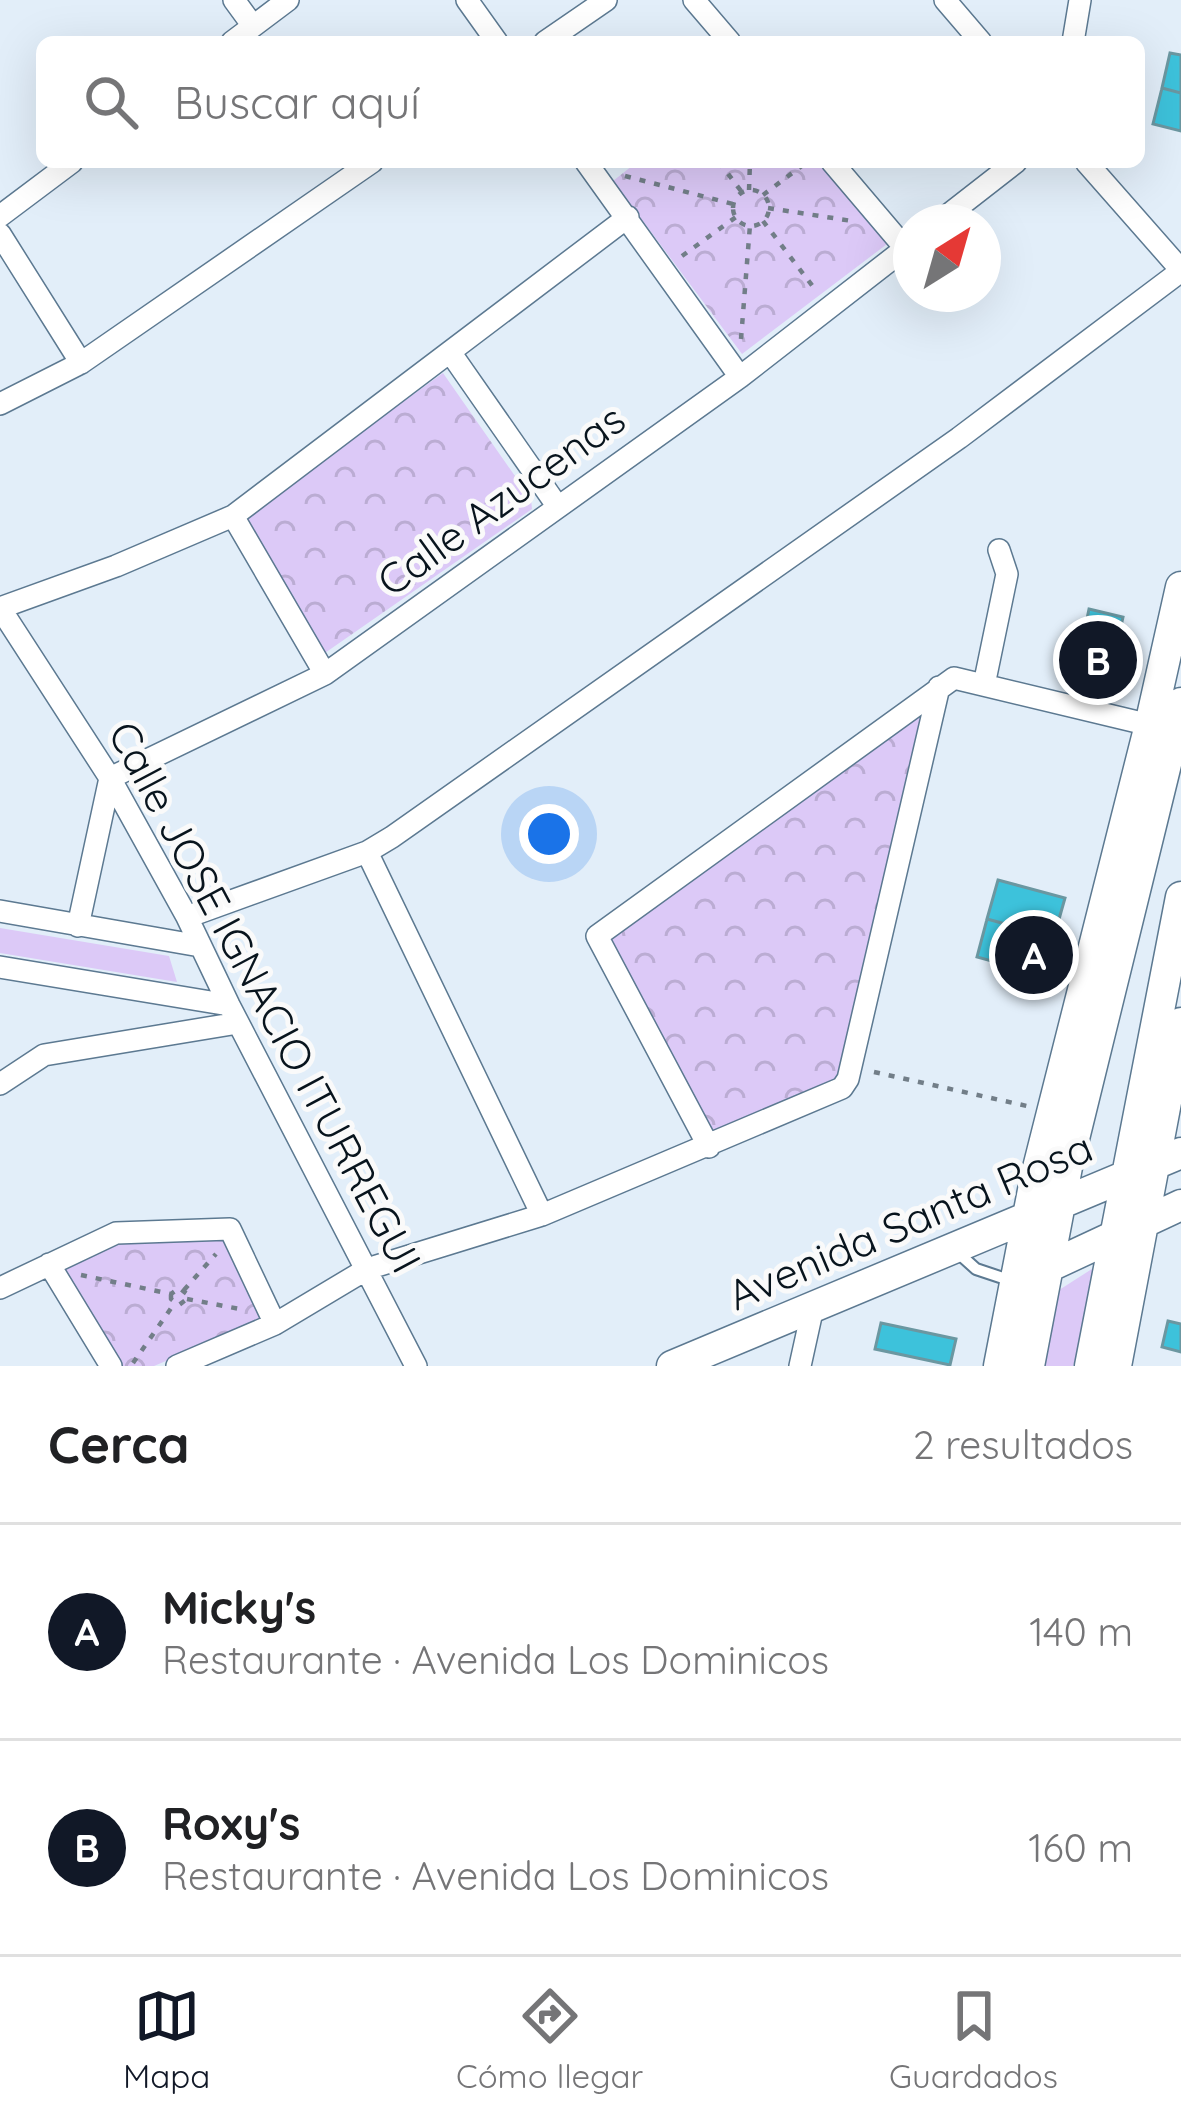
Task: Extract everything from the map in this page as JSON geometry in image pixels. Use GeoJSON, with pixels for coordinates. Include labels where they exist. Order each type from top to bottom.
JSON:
{"type":"FeatureCollection","features":[{"type":"Feature","properties":{"kind":"street"},"geometry":{"type":"LineString","coordinates":[[234,0],[253,26]]}},
{"type":"Feature","properties":{"kind":"street"},"geometry":{"type":"LineString","coordinates":[[240,36],[288,0]]}},
{"type":"Feature","properties":{"kind":"street"},"geometry":{"type":"LineString","coordinates":[[466,0],[493,36]]}},
{"type":"Feature","properties":{"kind":"street"},"geometry":{"type":"LineString","coordinates":[[554,36],[606,0]]}},
{"type":"Feature","properties":{"kind":"street"},"geometry":{"type":"LineString","coordinates":[[694,0],[725,36]]}},
{"type":"Feature","properties":{"kind":"street"},"geometry":{"type":"LineString","coordinates":[[945,0],[977,36]]}},
{"type":"Feature","properties":{"kind":"street"},"geometry":{"type":"LineString","coordinates":[[1073,36],[1080,0]]}},
{"type":"Feature","properties":{"kind":"street"},"geometry":{"type":"LineString","coordinates":[[0,216],[64,168]]}},
{"type":"Feature","properties":{"kind":"street"},"geometry":{"type":"LineString","coordinates":[[0,404],[81,362],[363,168]]}},
{"type":"Feature","properties":{"kind":"street"},"geometry":{"type":"LineString","coordinates":[[590,168],[740,377]]}},
{"type":"Feature","properties":{"kind":"street"},"geometry":{"type":"LineString","coordinates":[[837,168],[893,229]]}},
{"type":"Feature","properties":{"kind":"street"},"geometry":{"type":"LineString","coordinates":[[962,204],[1008,168]]}},
{"type":"Feature","properties":{"kind":"street"},"geometry":{"type":"LineString","coordinates":[[188,917],[367,852],[959,438],[1181,271],[1091,168]]}},
{"type":"Feature","properties":{"kind":"street"},"geometry":{"type":"LineString","coordinates":[[0,608],[233,516],[628,218]]}},
{"type":"Feature","properties":{"kind":"street"},"geometry":{"type":"LineString","coordinates":[[0,234],[81,362]]}},
{"type":"Feature","properties":{"kind":"street","name":"Calle Azucenas"},"geometry":{"type":"LineString","coordinates":[[110,778],[326,674],[740,377],[893,258]]}},
{"type":"Feature","properties":{"kind":"street"},"geometry":{"type":"LineString","coordinates":[[450,352],[558,507]]}},
{"type":"Feature","properties":{"kind":"street"},"geometry":{"type":"LineString","coordinates":[[233,516],[326,674]]}},
{"type":"Feature","properties":{"kind":"street"},"geometry":{"type":"LineString","coordinates":[[984,685],[1006,574],[999,550]]}},
{"type":"Feature","properties":{"kind":"street"},"geometry":{"type":"LineString","coordinates":[[999,1366],[1012,1281],[1181,587]]}},
{"type":"Feature","properties":{"kind":"street","name":"Calle JOSE IGNACIO ITURREGUI"},"geometry":{"type":"LineString","coordinates":[[0,608],[110,778],[188,917],[233,1014],[416,1366]]}},
{"type":"Feature","properties":{"kind":"street"},"geometry":{"type":"LineString","coordinates":[[709,1147],[597,936],[954,678],[1150,724]]}},
{"type":"Feature","properties":{"kind":"street"},"geometry":{"type":"LineString","coordinates":[[177,1366],[275,1324],[367,1269],[542,1215],[842,1088],[851,1067],[939,687]]}},
{"type":"Feature","properties":{"kind":"street"},"geometry":{"type":"LineString","coordinates":[[1029,1366],[1059,1204],[1181,704]]}},
{"type":"Feature","properties":{"kind":"street"},"geometry":{"type":"LineString","coordinates":[[78,926],[110,778]]}},
{"type":"Feature","properties":{"kind":"street"},"geometry":{"type":"LineString","coordinates":[[367,852],[542,1215]]}},
{"type":"Feature","properties":{"kind":"street"},"geometry":{"type":"LineString","coordinates":[[1153,1165],[1181,897]]}},
{"type":"Feature","properties":{"kind":"street"},"geometry":{"type":"LineString","coordinates":[[0,911],[200,946]]}},
{"type":"Feature","properties":{"kind":"street"},"geometry":{"type":"LineString","coordinates":[[0,968],[233,1014]]}},
{"type":"Feature","properties":{"kind":"street"},"geometry":{"type":"LineString","coordinates":[[0,1084],[44,1055],[233,1014]]}},
{"type":"Feature","properties":{"kind":"street"},"geometry":{"type":"LineString","coordinates":[[1090,1366],[1126,1232],[1153,1165],[1181,1023]]}},
{"type":"Feature","properties":{"kind":"street","name":"Avenida Santa Rosa"},"geometry":{"type":"LineString","coordinates":[[672,1366],[1153,1165]]}},
{"type":"Feature","properties":{"kind":"street"},"geometry":{"type":"LineString","coordinates":[[1046,1268],[1181,1205]]}},
{"type":"Feature","properties":{"kind":"street"},"geometry":{"type":"LineString","coordinates":[[0,1288],[116,1233],[230,1228],[275,1324]]}},
{"type":"Feature","properties":{"kind":"street"},"geometry":{"type":"LineString","coordinates":[[1116,1366],[1126,1232]]}},
{"type":"Feature","properties":{"kind":"street"},"geometry":{"type":"LineString","coordinates":[[49,1264],[111,1366]]}},
{"type":"Feature","properties":{"kind":"street"},"geometry":{"type":"LineString","coordinates":[[800,1366],[813,1307]]}},
{"type":"Feature","properties":{"kind":"lane"},"geometry":{"type":"LineString","coordinates":[[954,1249],[976,1269],[1012,1281]]}},
{"type":"Feature","properties":{"kind":"path"},"geometry":{"type":"LineString","coordinates":[[724,168],[745,191],[763,195],[799,168]]}},
{"type":"Feature","properties":{"kind":"path"},"geometry":{"type":"LineString","coordinates":[[733,204],[745,191],[749,168]]}},
{"type":"Feature","properties":{"kind":"path"},"geometry":{"type":"LineString","coordinates":[[625,176],[733,204]]}},
{"type":"Feature","properties":{"kind":"path"},"geometry":{"type":"LineString","coordinates":[[763,195],[768,208],[764,220]]}},
{"type":"Feature","properties":{"kind":"path"},"geometry":{"type":"LineString","coordinates":[[733,204],[736,217],[750,225],[764,220]]}},
{"type":"Feature","properties":{"kind":"path"},"geometry":{"type":"LineString","coordinates":[[768,208],[860,223]]}},
{"type":"Feature","properties":{"kind":"path"},"geometry":{"type":"LineString","coordinates":[[676,260],[736,217]]}},
{"type":"Feature","properties":{"kind":"path"},"geometry":{"type":"LineString","coordinates":[[764,220],[816,289]]}},
{"type":"Feature","properties":{"kind":"path"},"geometry":{"type":"LineString","coordinates":[[740,344],[750,225]]}},
{"type":"Feature","properties":{"kind":"path"},"geometry":{"type":"LineString","coordinates":[[851,1067],[1053,1112]]}},
{"type":"Feature","properties":{"kind":"path"},"geometry":{"type":"LineString","coordinates":[[184,1290],[228,1240]]}},
{"type":"Feature","properties":{"kind":"path"},"geometry":{"type":"LineString","coordinates":[[72,1273],[171,1294],[184,1290]]}},
{"type":"Feature","properties":{"kind":"path"},"geometry":{"type":"LineString","coordinates":[[184,1290],[187,1299]]}},
{"type":"Feature","properties":{"kind":"path"},"geometry":{"type":"LineString","coordinates":[[171,1294],[174,1304]]}},
{"type":"Feature","properties":{"kind":"path"},"geometry":{"type":"LineString","coordinates":[[174,1304],[187,1299],[244,1310]]}},
{"type":"Feature","properties":{"kind":"path"},"geometry":{"type":"LineString","coordinates":[[130,1366],[174,1304]]}},
{"type":"Feature","properties":{"kind":"green space"},"geometry":{"type":"Polygon","coordinates":[[[629,168],[834,168],[893,236],[742,354],[613,181],[629,168]]]}},
{"type":"Feature","properties":{"kind":"green space"},"geometry":{"type":"Polygon","coordinates":[[[443,373],[531,499],[532,509],[322,655],[239,520],[443,373]]]}},
{"type":"Feature","properties":{"kind":"green space"},"geometry":{"type":"Polygon","coordinates":[[[921,714],[837,1082],[713,1135],[608,939],[921,714]]]}},
{"type":"Feature","properties":{"kind":"green space"},"geometry":{"type":"Polygon","coordinates":[[[0,928],[169,956],[177,982],[0,953],[0,928]]]}},
{"type":"Feature","properties":{"kind":"green space"},"geometry":{"type":"Polygon","coordinates":[[[231,1238],[264,1320],[154,1366],[118,1366],[65,1270],[114,1241],[231,1238]]]}},
{"type":"Feature","properties":{"kind":"green space"},"geometry":{"type":"Polygon","coordinates":[[[1095,1267],[1092,1303],[1073,1366],[1042,1366],[1056,1292],[1095,1267]]]}},
{"type":"Feature","properties":{"kind":"building"},"geometry":{"type":"Polygon","coordinates":[[[1170,53],[1181,55],[1181,93],[1162,88],[1170,53]]]}},
{"type":"Feature","properties":{"kind":"building"},"geometry":{"type":"Polygon","coordinates":[[[1162,88],[1181,93],[1181,131],[1153,124],[1162,88]]]}},
{"type":"Feature","properties":{"kind":"building"},"geometry":{"type":"Polygon","coordinates":[[[1089,609],[1123,617],[1107,688],[1074,681],[1089,609]]]}},
{"type":"Feature","properties":{"kind":"building"},"geometry":{"type":"Polygon","coordinates":[[[998,880],[1065,898],[1054,937],[987,919],[998,880]]]}},
{"type":"Feature","properties":{"kind":"building"},"geometry":{"type":"Polygon","coordinates":[[[987,919],[1054,937],[1043,975],[977,957],[987,919]]]}},
{"type":"Feature","properties":{"kind":"building"},"geometry":{"type":"Polygon","coordinates":[[[1168,1321],[1181,1324],[1181,1352],[1162,1347],[1168,1321]]]}},
{"type":"Feature","properties":{"kind":"building"},"geometry":{"type":"Polygon","coordinates":[[[881,1323],[956,1339],[950,1365],[875,1349],[881,1323]]]}},
{"type":"Feature","properties":{"kind":"place","name":"Roxy's"},"geometry":{"type":"Point","coordinates":[1098,660]}},
{"type":"Feature","properties":{"kind":"place","name":"Micky's"},"geometry":{"type":"Point","coordinates":[1034,955]}}]}
